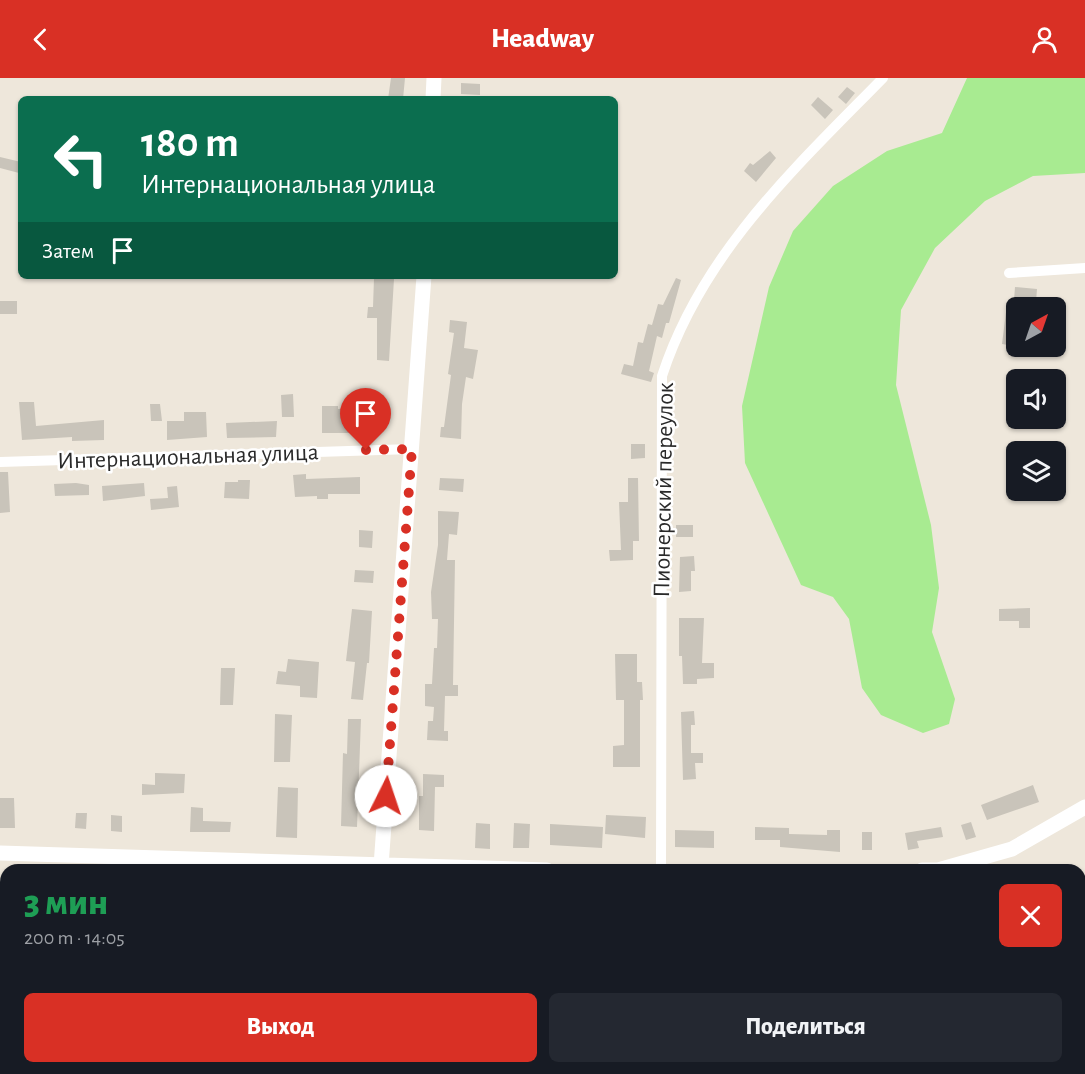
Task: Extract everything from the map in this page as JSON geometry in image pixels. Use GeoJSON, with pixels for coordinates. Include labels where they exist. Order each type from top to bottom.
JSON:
{"type":"FeatureCollection","features":[{"type":"Feature","properties":{"kind":"street"},"geometry":{"type":"LineString","coordinates":[[434,78],[434,96]]}},
{"type":"Feature","properties":{"kind":"street","name":"Пионерский переулок"},"geometry":{"type":"LineString","coordinates":[[661,864],[662,376],[674,338],[715,268],[761,204],[883,78]]}},
{"type":"Feature","properties":{"kind":"street"},"geometry":{"type":"LineString","coordinates":[[1009,273],[1085,268]]}},
{"type":"Feature","properties":{"kind":"street"},"geometry":{"type":"LineString","coordinates":[[381,864],[424,279]]}},
{"type":"Feature","properties":{"kind":"street","name":"Интернациональная улица"},"geometry":{"type":"LineString","coordinates":[[0,462],[412,449]]}},
{"type":"Feature","properties":{"kind":"street"},"geometry":{"type":"LineString","coordinates":[[959,864],[1012,849],[1085,807]]}},
{"type":"Feature","properties":{"kind":"street"},"geometry":{"type":"LineString","coordinates":[[0,853],[220,864]]}},
{"type":"Feature","properties":{"kind":"green space"},"geometry":{"type":"Polygon","coordinates":[[[967,78],[1085,78],[1085,173],[1033,176],[985,201],[935,248],[901,310],[896,385],[931,525],[939,588],[932,632],[955,699],[949,724],[923,733],[881,715],[862,688],[849,619],[833,597],[801,585],[745,463],[742,406],[769,287],[793,231],[833,186],[887,151],[942,133],[967,78]]]}},
{"type":"Feature","properties":{"kind":"building"},"geometry":{"type":"Polygon","coordinates":[[[391,78],[405,78],[403,96],[388,96],[391,78]]]}},
{"type":"Feature","properties":{"kind":"building"},"geometry":{"type":"Polygon","coordinates":[[[461,83],[480,84],[480,95],[461,94],[461,83]]]}},
{"type":"Feature","properties":{"kind":"building"},"geometry":{"type":"Polygon","coordinates":[[[847,87],[855,93],[846,104],[838,97],[847,87]]]}},
{"type":"Feature","properties":{"kind":"building"},"geometry":{"type":"Polygon","coordinates":[[[818,97],[833,110],[825,119],[811,105],[818,97]]]}},
{"type":"Feature","properties":{"kind":"building"},"geometry":{"type":"Polygon","coordinates":[[[770,151],[776,158],[756,182],[744,171],[750,163],[753,165],[770,151]]]}},
{"type":"Feature","properties":{"kind":"building"},"geometry":{"type":"Polygon","coordinates":[[[0,157],[18,161],[18,173],[0,168],[0,157]]]}},
{"type":"Feature","properties":{"kind":"building"},"geometry":{"type":"Polygon","coordinates":[[[676,278],[681,280],[669,323],[666,323],[662,338],[657,336],[649,371],[654,373],[651,382],[621,374],[624,364],[633,366],[638,342],[643,343],[648,324],[652,325],[658,304],[663,305],[676,278]]]}},
{"type":"Feature","properties":{"kind":"building"},"geometry":{"type":"Polygon","coordinates":[[[374,279],[394,279],[389,361],[377,360],[377,318],[367,318],[368,307],[373,307],[374,279]]]}},
{"type":"Feature","properties":{"kind":"building"},"geometry":{"type":"Polygon","coordinates":[[[1015,287],[1037,289],[1036,297],[1014,297],[1015,287]]]}},
{"type":"Feature","properties":{"kind":"building"},"geometry":{"type":"Polygon","coordinates":[[[0,301],[17,301],[17,314],[0,314],[0,301]]]}},
{"type":"Feature","properties":{"kind":"building"},"geometry":{"type":"Polygon","coordinates":[[[1006,312],[1006,345],[1002,344],[1006,312]]]}},
{"type":"Feature","properties":{"kind":"building"},"geometry":{"type":"Polygon","coordinates":[[[450,320],[467,322],[464,348],[478,350],[473,379],[466,377],[462,404],[461,439],[440,437],[441,427],[444,427],[451,375],[448,374],[454,333],[449,332],[450,320]]]}},
{"type":"Feature","properties":{"kind":"building"},"geometry":{"type":"Polygon","coordinates":[[[293,394],[294,417],[282,417],[281,395],[293,394]]]}},
{"type":"Feature","properties":{"kind":"building"},"geometry":{"type":"Polygon","coordinates":[[[19,402],[34,402],[36,426],[104,420],[104,440],[72,441],[72,437],[22,440],[19,402]]]}},
{"type":"Feature","properties":{"kind":"building"},"geometry":{"type":"Polygon","coordinates":[[[150,404],[160,404],[162,421],[151,421],[150,404]]]}},
{"type":"Feature","properties":{"kind":"building"},"geometry":{"type":"Polygon","coordinates":[[[322,406],[338,406],[338,409],[363,408],[363,433],[322,433],[322,406]]]}},
{"type":"Feature","properties":{"kind":"building"},"geometry":{"type":"Polygon","coordinates":[[[184,412],[206,412],[207,437],[167,440],[167,421],[184,421],[184,412]]]}},
{"type":"Feature","properties":{"kind":"building"},"geometry":{"type":"Polygon","coordinates":[[[277,421],[276,437],[227,438],[226,423],[277,421]]]}},
{"type":"Feature","properties":{"kind":"building"},"geometry":{"type":"Polygon","coordinates":[[[631,444],[645,444],[645,458],[631,459],[631,444]]]}},
{"type":"Feature","properties":{"kind":"building"},"geometry":{"type":"Polygon","coordinates":[[[0,472],[8,472],[10,512],[0,513],[0,472]]]}},
{"type":"Feature","properties":{"kind":"building"},"geometry":{"type":"Polygon","coordinates":[[[306,474],[306,479],[360,477],[360,494],[328,494],[328,499],[317,499],[317,496],[295,497],[293,475],[306,474]]]}},
{"type":"Feature","properties":{"kind":"building"},"geometry":{"type":"Polygon","coordinates":[[[440,478],[464,479],[463,492],[439,490],[440,478]]]}},
{"type":"Feature","properties":{"kind":"building"},"geometry":{"type":"Polygon","coordinates":[[[628,478],[638,478],[639,541],[633,541],[633,560],[610,561],[609,550],[621,550],[619,502],[628,502],[628,478]]]}},
{"type":"Feature","properties":{"kind":"building"},"geometry":{"type":"Polygon","coordinates":[[[238,480],[250,480],[249,499],[224,498],[225,482],[238,482],[238,480]]]}},
{"type":"Feature","properties":{"kind":"building"},"geometry":{"type":"Polygon","coordinates":[[[144,483],[145,496],[103,501],[102,486],[144,483]]]}},
{"type":"Feature","properties":{"kind":"building"},"geometry":{"type":"Polygon","coordinates":[[[54,484],[89,485],[89,495],[55,496],[54,484]]]}},
{"type":"Feature","properties":{"kind":"building"},"geometry":{"type":"Polygon","coordinates":[[[177,486],[179,507],[151,510],[150,499],[168,498],[167,487],[177,486]]]}},
{"type":"Feature","properties":{"kind":"building"},"geometry":{"type":"Polygon","coordinates":[[[438,511],[459,512],[457,535],[449,534],[447,560],[455,560],[453,685],[458,685],[458,696],[445,696],[444,731],[448,731],[448,741],[427,740],[428,721],[433,721],[434,707],[425,706],[425,684],[432,684],[434,648],[437,648],[438,619],[432,619],[431,592],[438,545],[438,511]]]}},
{"type":"Feature","properties":{"kind":"building"},"geometry":{"type":"Polygon","coordinates":[[[676,525],[693,525],[693,537],[676,537],[676,525]]]}},
{"type":"Feature","properties":{"kind":"building"},"geometry":{"type":"Polygon","coordinates":[[[359,530],[373,531],[372,548],[359,547],[359,530]]]}},
{"type":"Feature","properties":{"kind":"building"},"geometry":{"type":"Polygon","coordinates":[[[694,556],[695,571],[691,571],[691,591],[679,592],[680,557],[694,556]]]}},
{"type":"Feature","properties":{"kind":"building"},"geometry":{"type":"Polygon","coordinates":[[[355,570],[374,571],[373,583],[354,582],[355,570]]]}},
{"type":"Feature","properties":{"kind":"building"},"geometry":{"type":"Polygon","coordinates":[[[1030,608],[1030,628],[1019,628],[1019,621],[999,621],[999,609],[1030,608]]]}},
{"type":"Feature","properties":{"kind":"building"},"geometry":{"type":"Polygon","coordinates":[[[352,609],[372,611],[369,663],[367,663],[363,700],[351,699],[355,662],[346,661],[352,609]]]}},
{"type":"Feature","properties":{"kind":"building"},"geometry":{"type":"Polygon","coordinates":[[[679,618],[704,618],[702,663],[714,663],[714,678],[697,679],[697,684],[683,684],[682,656],[679,656],[679,618]]]}},
{"type":"Feature","properties":{"kind":"building"},"geometry":{"type":"Polygon","coordinates":[[[615,654],[637,654],[637,682],[642,682],[643,700],[640,700],[640,767],[613,767],[613,746],[624,745],[624,700],[616,700],[615,654]]]}},
{"type":"Feature","properties":{"kind":"building"},"geometry":{"type":"Polygon","coordinates":[[[288,659],[319,662],[317,698],[300,697],[300,686],[276,684],[278,671],[286,672],[288,659]]]}},
{"type":"Feature","properties":{"kind":"building"},"geometry":{"type":"Polygon","coordinates":[[[221,668],[235,668],[233,705],[220,705],[221,668]]]}},
{"type":"Feature","properties":{"kind":"building"},"geometry":{"type":"Polygon","coordinates":[[[694,711],[695,725],[691,725],[691,753],[703,753],[703,763],[695,763],[696,779],[683,780],[681,712],[694,711]]]}},
{"type":"Feature","properties":{"kind":"building"},"geometry":{"type":"Polygon","coordinates":[[[275,714],[292,715],[290,762],[274,762],[275,714]]]}},
{"type":"Feature","properties":{"kind":"building"},"geometry":{"type":"Polygon","coordinates":[[[348,719],[361,719],[357,827],[341,826],[343,753],[347,754],[348,719]]]}},
{"type":"Feature","properties":{"kind":"building"},"geometry":{"type":"Polygon","coordinates":[[[155,773],[185,774],[184,793],[142,795],[142,784],[155,785],[155,773]]]}},
{"type":"Feature","properties":{"kind":"building"},"geometry":{"type":"Polygon","coordinates":[[[423,774],[444,775],[444,787],[435,787],[434,831],[419,830],[419,796],[423,796],[423,774]]]}},
{"type":"Feature","properties":{"kind":"building"},"geometry":{"type":"Polygon","coordinates":[[[1033,785],[1039,802],[987,820],[981,805],[1033,785]]]}},
{"type":"Feature","properties":{"kind":"building"},"geometry":{"type":"Polygon","coordinates":[[[278,787],[298,788],[297,838],[276,837],[278,787]]]}},
{"type":"Feature","properties":{"kind":"building"},"geometry":{"type":"Polygon","coordinates":[[[0,798],[14,798],[15,828],[0,828],[0,798]]]}},
{"type":"Feature","properties":{"kind":"building"},"geometry":{"type":"Polygon","coordinates":[[[191,807],[203,808],[203,821],[231,822],[230,832],[190,832],[191,807]]]}},
{"type":"Feature","properties":{"kind":"building"},"geometry":{"type":"Polygon","coordinates":[[[76,813],[87,813],[86,829],[75,828],[76,813]]]}},
{"type":"Feature","properties":{"kind":"building"},"geometry":{"type":"Polygon","coordinates":[[[111,815],[122,816],[122,832],[111,831],[111,815]]]}},
{"type":"Feature","properties":{"kind":"building"},"geometry":{"type":"Polygon","coordinates":[[[606,815],[646,817],[645,838],[605,834],[606,815]]]}},
{"type":"Feature","properties":{"kind":"building"},"geometry":{"type":"Polygon","coordinates":[[[971,822],[976,837],[966,840],[961,825],[971,822]]]}},
{"type":"Feature","properties":{"kind":"building"},"geometry":{"type":"Polygon","coordinates":[[[476,823],[490,824],[490,849],[475,848],[476,823]]]}},
{"type":"Feature","properties":{"kind":"building"},"geometry":{"type":"Polygon","coordinates":[[[514,823],[530,824],[529,848],[513,848],[514,823]]]}},
{"type":"Feature","properties":{"kind":"building"},"geometry":{"type":"Polygon","coordinates":[[[550,824],[603,827],[602,848],[550,845],[550,824]]]}},
{"type":"Feature","properties":{"kind":"building"},"geometry":{"type":"Polygon","coordinates":[[[755,827],[789,828],[789,834],[827,835],[827,830],[840,830],[840,852],[780,847],[780,840],[755,840],[755,827]]]}},
{"type":"Feature","properties":{"kind":"building"},"geometry":{"type":"Polygon","coordinates":[[[941,827],[943,837],[917,841],[919,848],[908,850],[905,833],[941,827]]]}},
{"type":"Feature","properties":{"kind":"building"},"geometry":{"type":"Polygon","coordinates":[[[675,830],[714,831],[714,848],[675,847],[675,830]]]}},
{"type":"Feature","properties":{"kind":"building"},"geometry":{"type":"Polygon","coordinates":[[[862,832],[872,832],[872,850],[862,850],[862,832]]]}},
{"type":"Feature","properties":{"kind":"route"},"geometry":{"type":"LineString","coordinates":[[366,450],[412,449],[386,796]]}}]}
